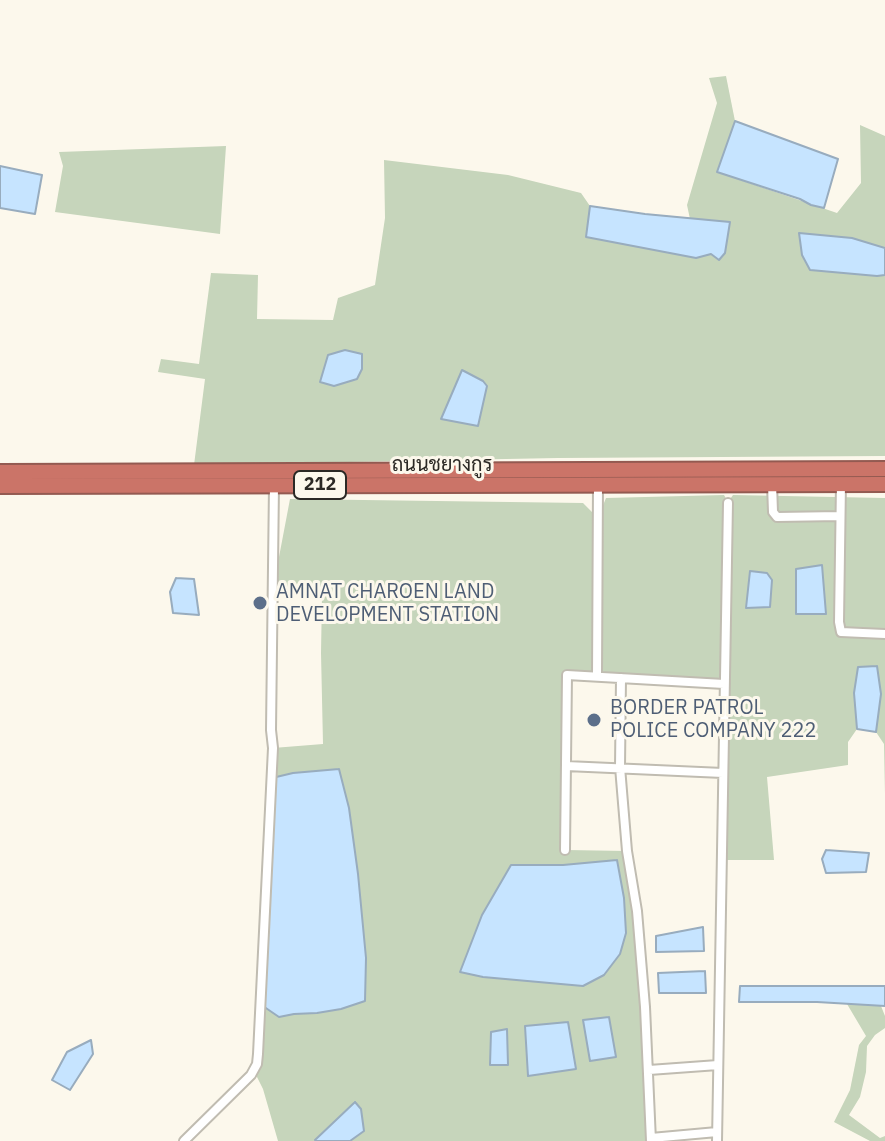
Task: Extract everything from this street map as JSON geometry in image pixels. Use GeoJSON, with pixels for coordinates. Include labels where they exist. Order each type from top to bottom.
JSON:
{"type":"FeatureCollection","features":[{"type":"Feature","properties":{"kind":"highway","name":"ถนนชยางกูร"},"geometry":{"type":"LineString","coordinates":[[0,486],[598,484],[640,477],[885,469]]}},
{"type":"Feature","properties":{"kind":"highway","name":"ถนนชยางกูร"},"geometry":{"type":"LineString","coordinates":[[0,472],[640,477],[885,484]]}},
{"type":"Feature","properties":{"kind":"street"},"geometry":{"type":"LineString","coordinates":[[772,483],[773,512],[777,517],[840,516]]}},
{"type":"Feature","properties":{"kind":"street"},"geometry":{"type":"LineString","coordinates":[[841,483],[841,632],[885,634]]}},
{"type":"Feature","properties":{"kind":"street"},"geometry":{"type":"LineString","coordinates":[[597,676],[598,484]]}},
{"type":"Feature","properties":{"kind":"street"},"geometry":{"type":"LineString","coordinates":[[184,1141],[251,1075],[257,1064],[273,748],[274,485]]}},
{"type":"Feature","properties":{"kind":"street"},"geometry":{"type":"LineString","coordinates":[[621,678],[620,767],[627,851],[637,911],[651,1140],[717,1136],[728,503]]}},
{"type":"Feature","properties":{"kind":"street"},"geometry":{"type":"LineString","coordinates":[[565,850],[567,675],[724,684]]}},
{"type":"Feature","properties":{"kind":"street"},"geometry":{"type":"LineString","coordinates":[[566,766],[723,773]]}},
{"type":"Feature","properties":{"kind":"street"},"geometry":{"type":"LineString","coordinates":[[649,1070],[718,1065]]}},
{"type":"Feature","properties":{"kind":"green space"},"geometry":{"type":"Polygon","coordinates":[[[726,76],[735,121],[717,172],[837,213],[861,183],[860,125],[885,136],[885,248],[852,238],[799,233],[877,276],[885,275],[885,456],[194,465],[205,379],[158,372],[161,359],[199,364],[211,273],[258,275],[257,319],[333,320],[338,298],[375,285],[385,218],[384,160],[508,175],[581,193],[590,206],[587,237],[696,258],[712,254],[730,222],[690,219],[687,205],[717,103],[709,78],[726,76]]]}},
{"type":"Feature","properties":{"kind":"green space"},"geometry":{"type":"Polygon","coordinates":[[[226,146],[220,234],[55,212],[63,166],[59,152],[226,146]]]}},
{"type":"Feature","properties":{"kind":"green space"},"geometry":{"type":"Polygon","coordinates":[[[724,495],[728,502],[733,495],[885,498],[885,794],[884,744],[876,732],[881,694],[854,693],[857,729],[848,742],[848,765],[767,777],[774,860],[721,860],[724,684],[567,675],[566,850],[627,851],[637,911],[651,1141],[278,1141],[263,1089],[254,1071],[260,1004],[279,1017],[341,1009],[365,1001],[366,958],[349,808],[339,769],[272,778],[273,748],[323,744],[322,595],[315,591],[272,594],[290,499],[583,503],[598,518],[606,498],[724,495]],[[617,860],[563,865],[483,977],[528,980],[626,933],[617,860]]]}},
{"type":"Feature","properties":{"kind":"green space"},"geometry":{"type":"Polygon","coordinates":[[[847,1004],[881,1006],[885,1016],[885,1028],[867,1046],[866,1072],[860,1097],[849,1115],[880,1138],[885,1136],[885,1141],[870,1141],[834,1122],[850,1090],[859,1045],[866,1036],[847,1004]]]}},
{"type":"Feature","properties":{"kind":"water"},"geometry":{"type":"Polygon","coordinates":[[[735,121],[838,159],[824,208],[717,172],[735,121]]]}},
{"type":"Feature","properties":{"kind":"water"},"geometry":{"type":"Polygon","coordinates":[[[0,166],[42,175],[35,214],[0,208],[0,166]]]}},
{"type":"Feature","properties":{"kind":"water"},"geometry":{"type":"Polygon","coordinates":[[[590,206],[730,222],[725,253],[719,260],[711,254],[696,258],[586,237],[590,206]]]}},
{"type":"Feature","properties":{"kind":"water"},"geometry":{"type":"Polygon","coordinates":[[[799,233],[852,238],[885,248],[885,275],[810,270],[802,255],[799,233]]]}},
{"type":"Feature","properties":{"kind":"water"},"geometry":{"type":"Polygon","coordinates":[[[345,350],[362,354],[362,369],[357,379],[334,386],[320,382],[328,355],[345,350]]]}},
{"type":"Feature","properties":{"kind":"water"},"geometry":{"type":"Polygon","coordinates":[[[462,370],[487,386],[478,426],[441,419],[462,370]]]}},
{"type":"Feature","properties":{"kind":"water"},"geometry":{"type":"Polygon","coordinates":[[[822,565],[826,614],[796,614],[796,569],[822,565]]]}},
{"type":"Feature","properties":{"kind":"water"},"geometry":{"type":"Polygon","coordinates":[[[750,571],[767,573],[772,580],[770,607],[746,608],[750,571]]]}},
{"type":"Feature","properties":{"kind":"water"},"geometry":{"type":"Polygon","coordinates":[[[176,578],[194,579],[199,615],[173,613],[170,592],[176,578]]]}},
{"type":"Feature","properties":{"kind":"water"},"geometry":{"type":"Polygon","coordinates":[[[877,666],[881,694],[876,732],[857,729],[854,693],[858,667],[877,666]]]}},
{"type":"Feature","properties":{"kind":"water"},"geometry":{"type":"Polygon","coordinates":[[[339,769],[349,808],[358,874],[366,958],[365,1001],[341,1009],[279,1017],[260,1004],[272,778],[339,769]]]}},
{"type":"Feature","properties":{"kind":"water"},"geometry":{"type":"Polygon","coordinates":[[[826,850],[869,853],[866,872],[826,873],[822,859],[826,850]]]}},
{"type":"Feature","properties":{"kind":"water"},"geometry":{"type":"Polygon","coordinates":[[[617,860],[626,933],[620,954],[604,975],[583,986],[460,972],[482,915],[511,865],[563,865],[617,860]]]}},
{"type":"Feature","properties":{"kind":"water"},"geometry":{"type":"Polygon","coordinates":[[[703,927],[704,951],[656,952],[656,936],[703,927]]]}},
{"type":"Feature","properties":{"kind":"water"},"geometry":{"type":"Polygon","coordinates":[[[705,971],[706,993],[659,993],[658,973],[705,971]]]}},
{"type":"Feature","properties":{"kind":"water"},"geometry":{"type":"Polygon","coordinates":[[[740,986],[885,986],[885,1006],[739,1002],[740,986]]]}},
{"type":"Feature","properties":{"kind":"water"},"geometry":{"type":"Polygon","coordinates":[[[609,1017],[616,1057],[590,1061],[583,1020],[609,1017]]]}},
{"type":"Feature","properties":{"kind":"water"},"geometry":{"type":"Polygon","coordinates":[[[568,1022],[576,1069],[528,1076],[525,1026],[568,1022]]]}},
{"type":"Feature","properties":{"kind":"water"},"geometry":{"type":"Polygon","coordinates":[[[507,1029],[508,1065],[490,1065],[491,1032],[507,1029]]]}},
{"type":"Feature","properties":{"kind":"water"},"geometry":{"type":"Polygon","coordinates":[[[91,1040],[93,1054],[70,1090],[52,1080],[67,1052],[91,1040]]]}},
{"type":"Feature","properties":{"kind":"water"},"geometry":{"type":"Polygon","coordinates":[[[355,1102],[361,1109],[364,1131],[350,1141],[315,1140],[355,1102]]]}},
{"type":"Feature","properties":{"kind":"place","name":"AMNAT CHAROEN LAND DEVELOPMENT STATION"},"geometry":{"type":"Point","coordinates":[260,603]}},
{"type":"Feature","properties":{"kind":"place","name":"BORDER PATROL POLICE COMPANY 222"},"geometry":{"type":"Point","coordinates":[594,720]}}]}
